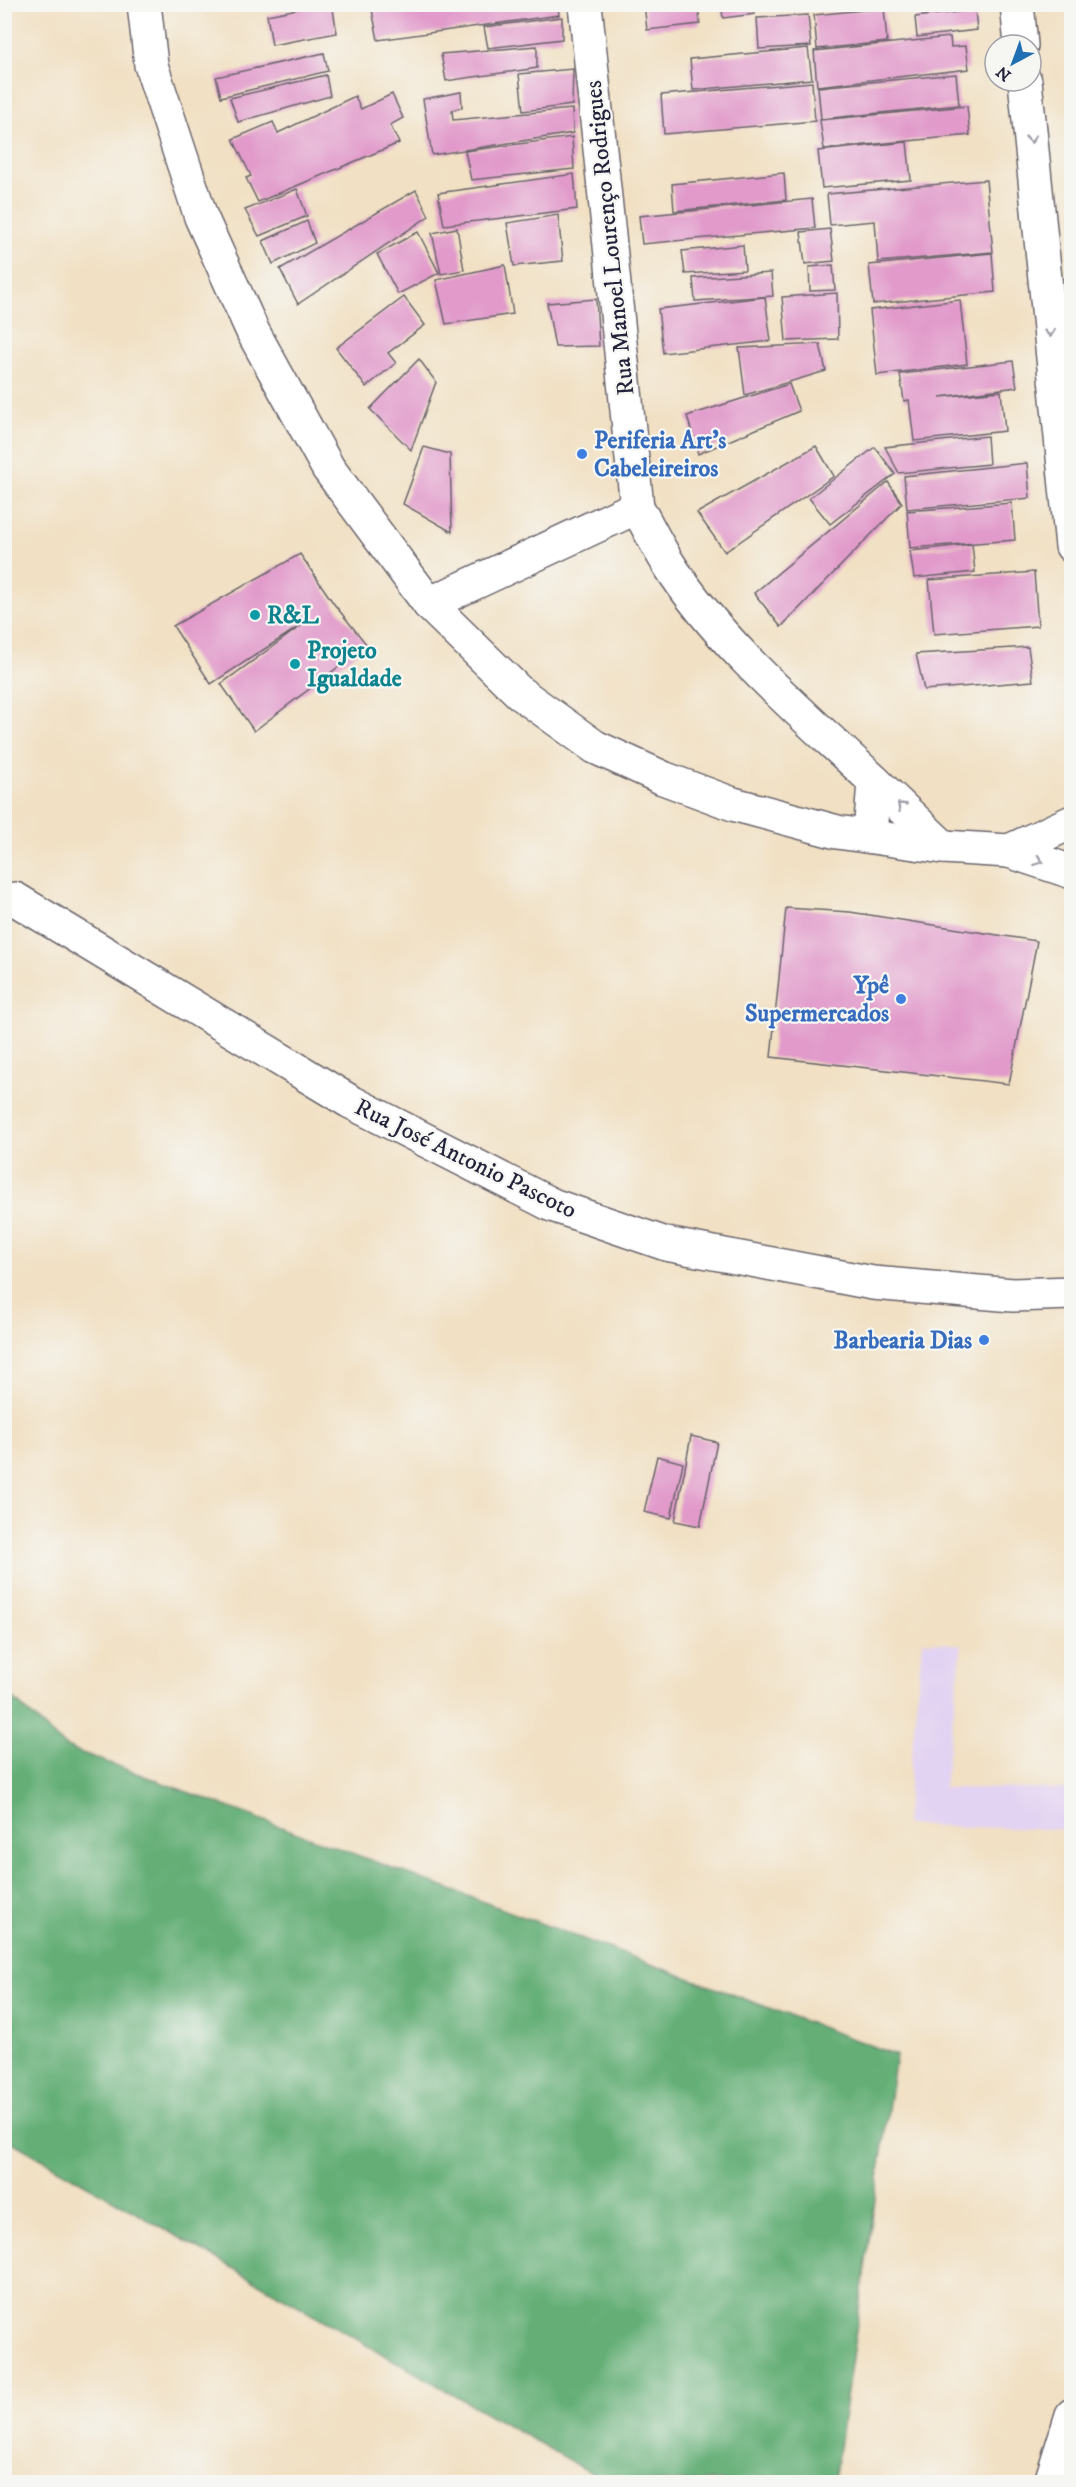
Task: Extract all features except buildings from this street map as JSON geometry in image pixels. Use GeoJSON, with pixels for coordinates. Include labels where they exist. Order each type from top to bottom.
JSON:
{"type":"FeatureCollection","features":[{"type":"Feature","properties":{"kind":"street"},"geometry":{"type":"LineString","coordinates":[[144,4],[151,65],[198,206],[253,332],[328,468],[429,604],[520,693],[595,747],[663,778],[733,804],[837,832],[943,847],[1009,851],[1071,872]]}},
{"type":"Feature","properties":{"kind":"street","name":"Rua Manoel Lourenço Rodrigues"},"geometry":{"type":"LineString","coordinates":[[585,4],[637,507],[669,564],[705,612],[768,682],[943,847]]}},
{"type":"Feature","properties":{"kind":"street"},"geometry":{"type":"LineString","coordinates":[[1017,4],[1020,33]]}},
{"type":"Feature","properties":{"kind":"street"},"geometry":{"type":"LineString","coordinates":[[1026,93],[1071,546]]}},
{"type":"Feature","properties":{"kind":"street"},"geometry":{"type":"LineString","coordinates":[[429,604],[637,507]]}},
{"type":"Feature","properties":{"kind":"street"},"geometry":{"type":"LineString","coordinates":[[870,836],[874,781]]}},
{"type":"Feature","properties":{"kind":"street"},"geometry":{"type":"LineString","coordinates":[[1009,851],[1071,822]]}},
{"type":"Feature","properties":{"kind":"street","name":"Rua José Antonio Pascoto"},"geometry":{"type":"LineString","coordinates":[[15,899],[349,1101],[552,1205],[666,1244],[873,1283],[1013,1295],[1071,1293]]}},
{"type":"Feature","properties":{"kind":"street"},"geometry":{"type":"LineString","coordinates":[[1051,2482],[1071,2415]]}},
{"type":"Feature","properties":{"kind":"shaded area"},"geometry":{"type":"Polygon","coordinates":[[[922,1641],[962,1645],[944,1788],[1071,1789],[1071,1830],[905,1825],[922,1641]]]}},
{"type":"Feature","properties":{"kind":"green space"},"geometry":{"type":"Polygon","coordinates":[[[5,1691],[66,1747],[896,2055],[834,2481],[607,2482],[5,2138],[5,1691]]]}},
{"type":"Feature","properties":{"kind":"place","name":"Periferia Art's Cabeleireiros"},"geometry":{"type":"Point","coordinates":[582,454]}},
{"type":"Feature","properties":{"kind":"place","name":"R&L"},"geometry":{"type":"Point","coordinates":[255,615]}},
{"type":"Feature","properties":{"kind":"place","name":"Projeto Igualdade"},"geometry":{"type":"Point","coordinates":[295,664]}},
{"type":"Feature","properties":{"kind":"place","name":"Ypê Supermercados"},"geometry":{"type":"Point","coordinates":[901,999]}},
{"type":"Feature","properties":{"kind":"place","name":"Barbearia Dias"},"geometry":{"type":"Point","coordinates":[984,1340]}}]}
